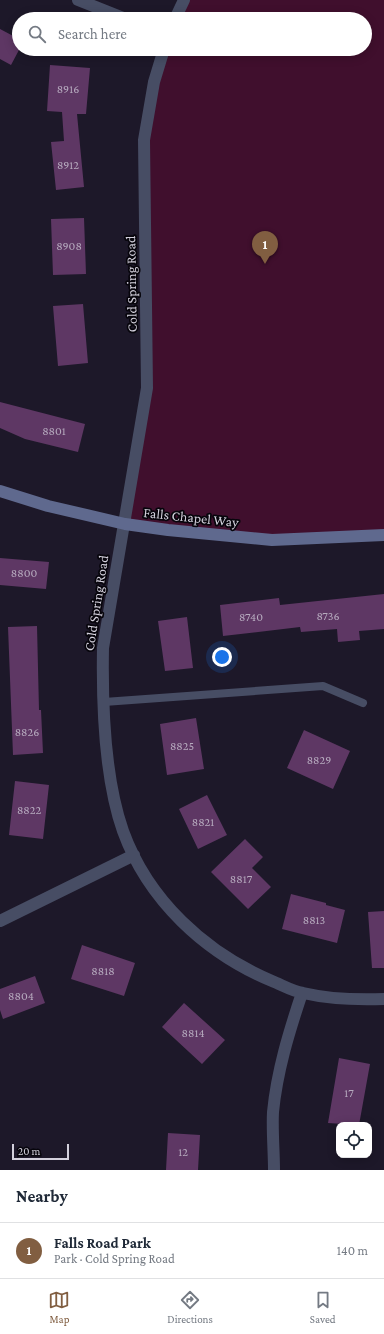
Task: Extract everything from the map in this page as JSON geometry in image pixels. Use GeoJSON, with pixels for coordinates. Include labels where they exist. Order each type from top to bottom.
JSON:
{"type":"FeatureCollection","features":[{"type":"Feature","properties":{"kind":"street"},"geometry":{"type":"LineString","coordinates":[[78,0],[108,12]]}},
{"type":"Feature","properties":{"kind":"street"},"geometry":{"type":"LineString","coordinates":[[178,12],[184,0]]}},
{"type":"Feature","properties":{"kind":"street","name":"Cold Spring Road"},"geometry":{"type":"LineString","coordinates":[[162,56],[154,82],[144,140],[147,388],[103,648],[102,678],[107,752],[111,784],[124,831],[134,855],[150,883],[170,909],[202,941],[226,958],[250,972],[302,993],[340,998],[384,999]]}},
{"type":"Feature","properties":{"kind":"street","name":"Falls Chapel Way"},"geometry":{"type":"LineString","coordinates":[[0,491],[48,506],[125,524],[212,535],[272,540],[384,535]]}},
{"type":"Feature","properties":{"kind":"street"},"geometry":{"type":"LineString","coordinates":[[0,921],[134,855]]}},
{"type":"Feature","properties":{"kind":"street"},"geometry":{"type":"LineString","coordinates":[[274,1170],[273,1113],[276,1094],[284,1046],[302,993]]}},
{"type":"Feature","properties":{"kind":"lane"},"geometry":{"type":"LineString","coordinates":[[104,702],[323,686],[363,703]]}},
{"type":"Feature","properties":{"kind":"shaded area"},"geometry":{"type":"Polygon","coordinates":[[[184,0],[384,0],[384,535],[316,539],[125,524],[147,388],[144,140],[162,56],[372,56],[372,12],[178,12],[184,0]]]}},
{"type":"Feature","properties":{"kind":"building"},"geometry":{"type":"Polygon","coordinates":[[[0,29],[12,35],[12,56],[16,56],[11,65],[0,59],[0,29]]]}},
{"type":"Feature","properties":{"kind":"building"},"geometry":{"type":"Polygon","coordinates":[[[50,65],[90,68],[86,114],[77,114],[84,187],[56,190],[51,142],[64,141],[62,112],[47,111],[50,65]]]}},
{"type":"Feature","properties":{"kind":"building"},"geometry":{"type":"Polygon","coordinates":[[[84,218],[86,274],[53,275],[51,219],[84,218]]]}},
{"type":"Feature","properties":{"kind":"building"},"geometry":{"type":"Polygon","coordinates":[[[83,304],[88,363],[58,366],[53,306],[83,304]]]}},
{"type":"Feature","properties":{"kind":"building"},"geometry":{"type":"Polygon","coordinates":[[[0,402],[85,424],[78,452],[25,439],[0,428],[0,402]]]}},
{"type":"Feature","properties":{"kind":"building"},"geometry":{"type":"Polygon","coordinates":[[[0,558],[49,562],[46,589],[0,585],[0,558]]]}},
{"type":"Feature","properties":{"kind":"building"},"geometry":{"type":"Polygon","coordinates":[[[384,594],[384,629],[359,631],[360,640],[338,642],[337,629],[301,632],[300,627],[223,636],[220,605],[279,598],[280,605],[384,594]]]}},
{"type":"Feature","properties":{"kind":"building"},"geometry":{"type":"Polygon","coordinates":[[[187,617],[193,668],[165,671],[158,621],[187,617]]]}},
{"type":"Feature","properties":{"kind":"building"},"geometry":{"type":"Polygon","coordinates":[[[37,626],[39,710],[41,710],[43,753],[13,755],[8,627],[37,626]]]}},
{"type":"Feature","properties":{"kind":"building"},"geometry":{"type":"Polygon","coordinates":[[[196,718],[204,769],[167,775],[160,724],[196,718]]]}},
{"type":"Feature","properties":{"kind":"building"},"geometry":{"type":"Polygon","coordinates":[[[304,730],[350,751],[333,789],[287,768],[304,730]]]}},
{"type":"Feature","properties":{"kind":"building"},"geometry":{"type":"Polygon","coordinates":[[[15,781],[49,785],[43,839],[9,835],[15,781]]]}},
{"type":"Feature","properties":{"kind":"building"},"geometry":{"type":"Polygon","coordinates":[[[207,795],[227,835],[198,849],[179,809],[207,795]]]}},
{"type":"Feature","properties":{"kind":"building"},"geometry":{"type":"Polygon","coordinates":[[[245,839],[263,857],[252,868],[271,887],[248,909],[211,872],[245,839]]]}},
{"type":"Feature","properties":{"kind":"building"},"geometry":{"type":"Polygon","coordinates":[[[291,894],[326,903],[326,905],[345,910],[337,943],[282,929],[291,894]]]}},
{"type":"Feature","properties":{"kind":"building"},"geometry":{"type":"Polygon","coordinates":[[[384,911],[384,968],[372,968],[368,912],[384,911]]]}},
{"type":"Feature","properties":{"kind":"building"},"geometry":{"type":"Polygon","coordinates":[[[82,945],[135,963],[124,996],[71,979],[82,945]]]}},
{"type":"Feature","properties":{"kind":"building"},"geometry":{"type":"Polygon","coordinates":[[[35,976],[45,1003],[3,1019],[0,1010],[0,989],[35,976]]]}},
{"type":"Feature","properties":{"kind":"building"},"geometry":{"type":"Polygon","coordinates":[[[184,1003],[225,1040],[202,1064],[162,1027],[184,1003]]]}},
{"type":"Feature","properties":{"kind":"building"},"geometry":{"type":"Polygon","coordinates":[[[339,1058],[370,1064],[360,1122],[328,1123],[339,1058]]]}},
{"type":"Feature","properties":{"kind":"building"},"geometry":{"type":"Polygon","coordinates":[[[168,1133],[200,1135],[198,1170],[166,1170],[168,1133]]]}},
{"type":"Feature","properties":{"kind":"place","name":"Falls Road Park"},"geometry":{"type":"Point","coordinates":[265,264]}}]}
